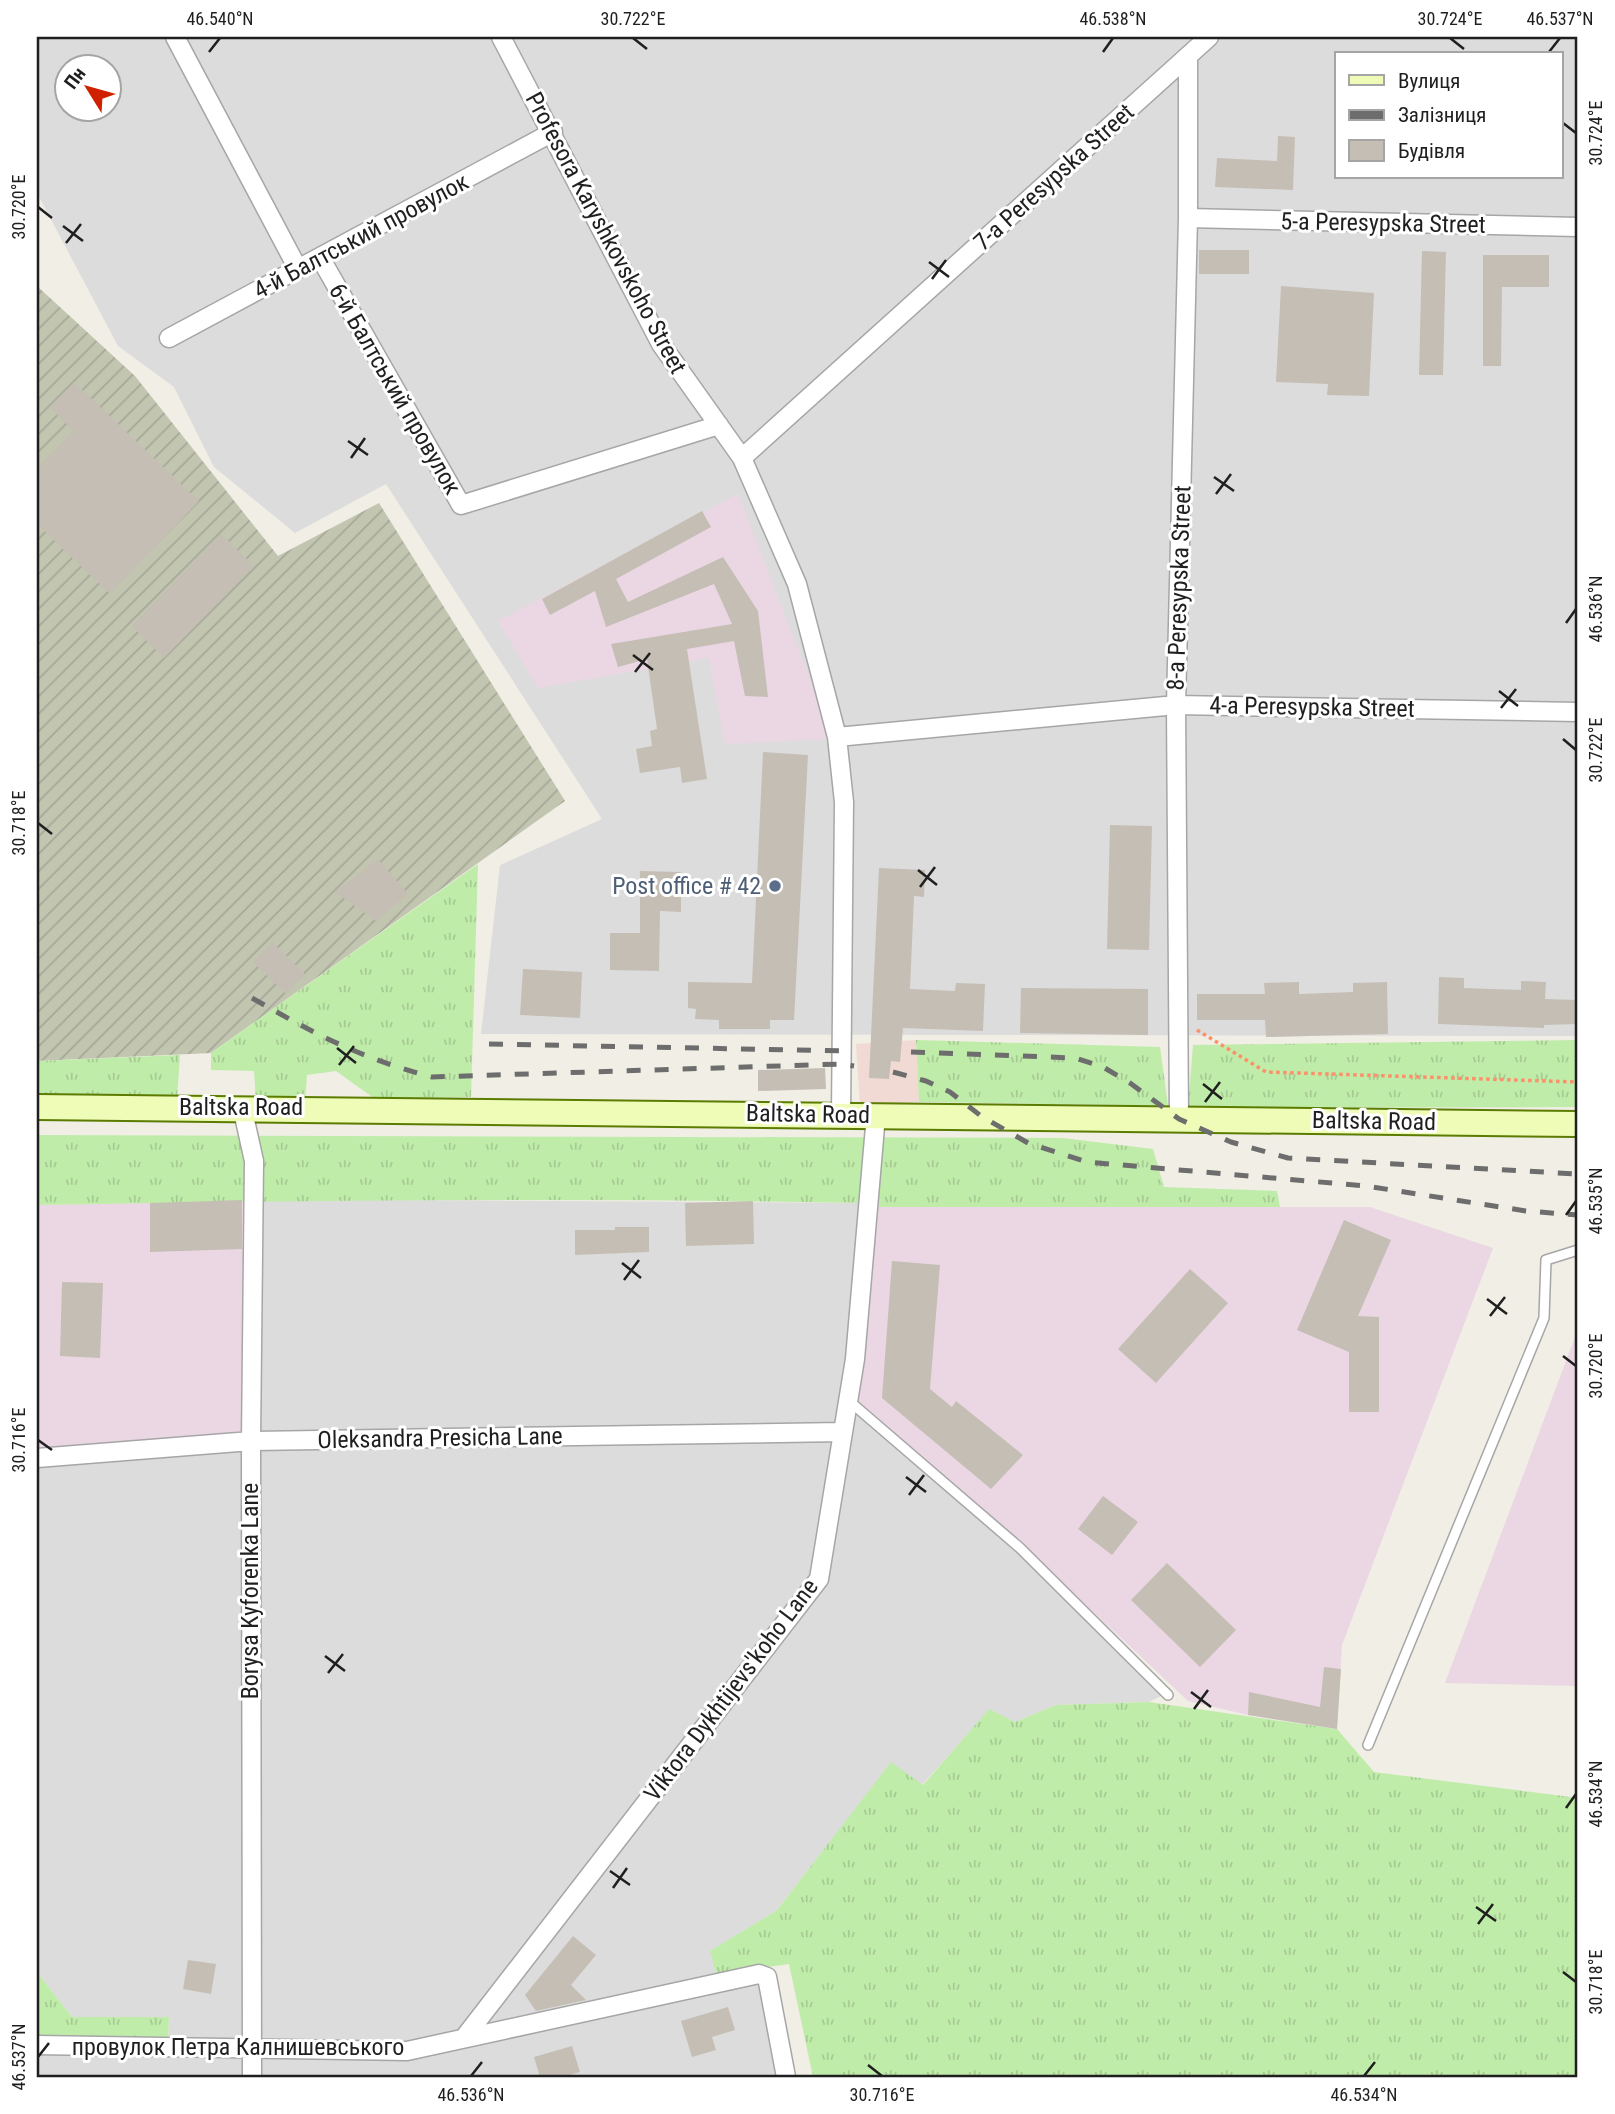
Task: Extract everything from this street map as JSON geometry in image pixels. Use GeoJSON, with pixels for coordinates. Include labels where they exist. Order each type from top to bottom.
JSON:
{"type":"FeatureCollection","features":[{"type":"Feature","properties":{"kind":"main road","name":"Baltska Road"},"geometry":{"type":"LineString","coordinates":[[37,1107],[242,1107],[1578,1124]]}},
{"type":"Feature","properties":{"kind":"street","name":"6-й Балтський провулок"},"geometry":{"type":"LineString","coordinates":[[175,37],[298,270]]}},
{"type":"Feature","properties":{"kind":"street","name":"Profesora Karyshkovskoho Street"},"geometry":{"type":"LineString","coordinates":[[501,37],[553,132],[615,259],[661,344],[742,458],[797,584],[837,737],[844,803],[841,1115]]}},
{"type":"Feature","properties":{"kind":"street","name":"7-a Peresypska Street"},"geometry":{"type":"LineString","coordinates":[[742,458],[1209,37]]}},
{"type":"Feature","properties":{"kind":"street","name":"8-a Peresypska Street"},"geometry":{"type":"LineString","coordinates":[[1179,1119],[1175,705],[1188,218],[1188,57]]}},
{"type":"Feature","properties":{"kind":"street","name":"4-й Балтський провулок"},"geometry":{"type":"LineString","coordinates":[[169,338],[321,259],[553,132]]}},
{"type":"Feature","properties":{"kind":"street","name":"5-a Peresypska Street"},"geometry":{"type":"LineString","coordinates":[[1188,218],[1578,227]]}},
{"type":"Feature","properties":{"kind":"street","name":"6-й Балтський провулок"},"geometry":{"type":"LineString","coordinates":[[321,259],[461,505],[719,425]]}},
{"type":"Feature","properties":{"kind":"street","name":"4-a Peresypska Street"},"geometry":{"type":"LineString","coordinates":[[837,737],[1175,705],[1578,712]]}},
{"type":"Feature","properties":{"kind":"street","name":"Borysa Kyforenka Lane"},"geometry":{"type":"LineString","coordinates":[[242,1107],[254,1161],[251,1441],[252,2077]]}},
{"type":"Feature","properties":{"kind":"street","name":"Viktora Dykhtijevs'koho Lane"},"geometry":{"type":"LineString","coordinates":[[464,2038],[819,1579],[855,1359],[876,1115]]}},
{"type":"Feature","properties":{"kind":"street","name":"Oleksandra Presicha Lane"},"geometry":{"type":"LineString","coordinates":[[37,1458],[251,1441],[843,1432]]}},
{"type":"Feature","properties":{"kind":"street","name":"провулок Петра Калнишевського"},"geometry":{"type":"LineString","coordinates":[[37,2045],[407,2051],[759,1973],[767,1977],[786,2077]]}},
{"type":"Feature","properties":{"kind":"lane"},"geometry":{"type":"LineString","coordinates":[[1368,1745],[1544,1318],[1546,1260],[1578,1250]]}},
{"type":"Feature","properties":{"kind":"lane"},"geometry":{"type":"LineString","coordinates":[[848,1399],[1020,1548],[1168,1695]]}},
{"type":"Feature","properties":{"kind":"path"},"geometry":{"type":"LineString","coordinates":[[1178,1029],[1200,1030],[1266,1072],[1578,1082]]}},
{"type":"Feature","properties":{"kind":"shaded area"},"geometry":{"type":"Polygon","coordinates":[[[37,37],[1578,37],[1578,1036],[481,1034],[500,865],[602,819],[386,484],[295,533],[214,467],[174,387],[118,346],[37,193],[37,37]]]}},
{"type":"Feature","properties":{"kind":"shaded area"},"geometry":{"type":"Polygon","coordinates":[[[37,286],[135,376],[278,556],[379,503],[565,801],[211,1053],[37,1061],[37,286]]]}},
{"type":"Feature","properties":{"kind":"shaded area"},"geometry":{"type":"Polygon","coordinates":[[[738,494],[833,739],[725,744],[709,658],[538,688],[498,621],[738,494]]]}},
{"type":"Feature","properties":{"kind":"shaded area"},"geometry":{"type":"Polygon","coordinates":[[[916,1040],[919,1102],[860,1106],[856,1044],[916,1040]]]}},
{"type":"Feature","properties":{"kind":"shaded area"},"geometry":{"type":"Polygon","coordinates":[[[260,1199],[864,1203],[839,1427],[254,1438],[260,1199]]]}},
{"type":"Feature","properties":{"kind":"shaded area"},"geometry":{"type":"Polygon","coordinates":[[[249,1200],[246,1438],[37,1454],[37,1205],[249,1200]]]}},
{"type":"Feature","properties":{"kind":"shaded area"},"geometry":{"type":"Polygon","coordinates":[[[870,1207],[1370,1207],[1493,1248],[1342,1645],[1337,1729],[1248,1715],[1188,1701],[1023,1546],[852,1398],[870,1207]]]}},
{"type":"Feature","properties":{"kind":"shaded area"},"geometry":{"type":"Polygon","coordinates":[[[1578,1329],[1578,1686],[1445,1683],[1578,1329]]]}},
{"type":"Feature","properties":{"kind":"shaded area"},"geometry":{"type":"Polygon","coordinates":[[[851,1408],[1018,1550],[1161,1696],[1149,1702],[1056,1705],[1015,1722],[989,1710],[922,1785],[891,1763],[777,1910],[711,1951],[716,1974],[468,2036],[822,1581],[851,1408]]]}},
{"type":"Feature","properties":{"kind":"shaded area"},"geometry":{"type":"Polygon","coordinates":[[[840,1433],[816,1576],[463,2037],[407,2050],[252,2047],[253,1444],[840,1433]]]}},
{"type":"Feature","properties":{"kind":"shaded area"},"geometry":{"type":"Polygon","coordinates":[[[247,1445],[248,2048],[168,2041],[169,2017],[72,2017],[37,1972],[37,1462],[247,1445]]]}},
{"type":"Feature","properties":{"kind":"shaded area"},"geometry":{"type":"Polygon","coordinates":[[[766,1982],[783,2077],[254,2077],[252,2049],[406,2053],[766,1982]]]}},
{"type":"Feature","properties":{"kind":"shaded area"},"geometry":{"type":"Polygon","coordinates":[[[37,2048],[249,2051],[251,2077],[37,2077],[37,2048]]]}},
{"type":"Feature","properties":{"kind":"green space"},"geometry":{"type":"Polygon","coordinates":[[[478,864],[471,1097],[375,1099],[336,1071],[307,1075],[305,1102],[256,1103],[254,1071],[211,1070],[211,1053],[478,864]]]}},
{"type":"Feature","properties":{"kind":"green space"},"geometry":{"type":"Polygon","coordinates":[[[916,1040],[1160,1047],[1168,1106],[919,1102],[916,1040]]]}},
{"type":"Feature","properties":{"kind":"green space"},"geometry":{"type":"Polygon","coordinates":[[[1578,1040],[1578,1107],[1188,1108],[1193,1045],[1578,1040]]]}},
{"type":"Feature","properties":{"kind":"green space"},"geometry":{"type":"Polygon","coordinates":[[[180,1055],[177,1099],[37,1098],[37,1061],[180,1055]]]}},
{"type":"Feature","properties":{"kind":"green space"},"geometry":{"type":"Polygon","coordinates":[[[37,1135],[1063,1138],[1153,1149],[1164,1187],[1277,1191],[1280,1207],[870,1207],[863,1203],[553,1200],[37,1205],[37,1135]]]}},
{"type":"Feature","properties":{"kind":"green space"},"geometry":{"type":"Polygon","coordinates":[[[1149,1702],[1337,1729],[1374,1772],[1578,1798],[1578,2077],[813,2077],[789,1964],[716,1974],[710,1951],[777,1910],[891,1762],[923,1785],[989,1709],[1015,1722],[1056,1705],[1149,1702]]]}},
{"type":"Feature","properties":{"kind":"green space"},"geometry":{"type":"Polygon","coordinates":[[[37,1972],[72,2017],[169,2017],[168,2041],[37,2037],[37,1972]]]}},
{"type":"Feature","properties":{"kind":"building"},"geometry":{"type":"Polygon","coordinates":[[[1278,136],[1295,137],[1293,190],[1215,187],[1217,158],[1277,161],[1278,136]]]}},
{"type":"Feature","properties":{"kind":"building"},"geometry":{"type":"Polygon","coordinates":[[[1199,250],[1249,250],[1249,274],[1199,274],[1199,250]]]}},
{"type":"Feature","properties":{"kind":"building"},"geometry":{"type":"Polygon","coordinates":[[[1422,251],[1446,252],[1443,375],[1419,375],[1422,251]]]}},
{"type":"Feature","properties":{"kind":"building"},"geometry":{"type":"Polygon","coordinates":[[[1483,255],[1549,255],[1549,287],[1502,287],[1501,366],[1483,366],[1483,255]]]}},
{"type":"Feature","properties":{"kind":"building"},"geometry":{"type":"Polygon","coordinates":[[[1281,286],[1374,293],[1369,396],[1327,395],[1328,384],[1276,382],[1281,286]]]}},
{"type":"Feature","properties":{"kind":"building"},"geometry":{"type":"Polygon","coordinates":[[[74,382],[199,501],[110,594],[37,524],[37,469],[74,431],[50,408],[74,382]]]}},
{"type":"Feature","properties":{"kind":"building"},"geometry":{"type":"Polygon","coordinates":[[[702,511],[711,527],[616,579],[628,602],[723,557],[758,611],[768,697],[745,696],[734,641],[687,649],[707,779],[682,783],[680,767],[640,773],[636,749],[652,746],[650,731],[657,729],[647,659],[618,667],[611,644],[732,624],[714,584],[606,627],[595,591],[550,615],[542,599],[702,511]]]}},
{"type":"Feature","properties":{"kind":"building"},"geometry":{"type":"Polygon","coordinates":[[[221,534],[254,566],[164,658],[132,626],[221,534]]]}},
{"type":"Feature","properties":{"kind":"building"},"geometry":{"type":"Polygon","coordinates":[[[763,752],[808,755],[794,1020],[770,1020],[770,1029],[719,1029],[719,1020],[695,1019],[696,1009],[688,1008],[688,982],[752,983],[763,752]]]}},
{"type":"Feature","properties":{"kind":"building"},"geometry":{"type":"Polygon","coordinates":[[[1110,825],[1152,826],[1149,950],[1107,949],[1110,825]]]}},
{"type":"Feature","properties":{"kind":"building"},"geometry":{"type":"Polygon","coordinates":[[[378,859],[408,894],[376,921],[335,892],[378,859]]]}},
{"type":"Feature","properties":{"kind":"building"},"geometry":{"type":"Polygon","coordinates":[[[879,868],[925,870],[924,897],[914,896],[910,989],[955,991],[956,983],[985,984],[983,1031],[903,1028],[900,1062],[891,1061],[889,1079],[869,1078],[879,868]]]}},
{"type":"Feature","properties":{"kind":"building"},"geometry":{"type":"Polygon","coordinates":[[[640,871],[681,872],[681,912],[660,911],[659,971],[610,970],[610,933],[640,933],[640,871]]]}},
{"type":"Feature","properties":{"kind":"building"},"geometry":{"type":"Polygon","coordinates":[[[272,942],[305,974],[286,994],[253,962],[272,942]]]}},
{"type":"Feature","properties":{"kind":"building"},"geometry":{"type":"Polygon","coordinates":[[[523,969],[582,972],[580,1018],[520,1015],[523,969]]]}},
{"type":"Feature","properties":{"kind":"building"},"geometry":{"type":"Polygon","coordinates":[[[1439,977],[1464,978],[1464,988],[1521,990],[1521,981],[1546,982],[1545,999],[1578,1000],[1578,1024],[1544,1025],[1544,1028],[1438,1024],[1439,977]]]}},
{"type":"Feature","properties":{"kind":"building"},"geometry":{"type":"Polygon","coordinates":[[[1299,982],[1299,994],[1353,992],[1353,983],[1387,982],[1388,1034],[1266,1037],[1265,1020],[1197,1020],[1197,994],[1265,994],[1264,983],[1299,982]]]}},
{"type":"Feature","properties":{"kind":"building"},"geometry":{"type":"Polygon","coordinates":[[[1021,988],[1148,989],[1148,1035],[1020,1033],[1021,988]]]}},
{"type":"Feature","properties":{"kind":"building"},"geometry":{"type":"Polygon","coordinates":[[[825,1068],[826,1089],[758,1091],[758,1070],[825,1068]]]}},
{"type":"Feature","properties":{"kind":"building"},"geometry":{"type":"Polygon","coordinates":[[[242,1200],[242,1249],[150,1252],[150,1203],[242,1200]]]}},
{"type":"Feature","properties":{"kind":"building"},"geometry":{"type":"Polygon","coordinates":[[[753,1201],[754,1244],[686,1246],[685,1203],[753,1201]]]}},
{"type":"Feature","properties":{"kind":"building"},"geometry":{"type":"Polygon","coordinates":[[[1344,1220],[1391,1240],[1358,1316],[1379,1317],[1379,1412],[1349,1412],[1349,1352],[1297,1330],[1344,1220]]]}},
{"type":"Feature","properties":{"kind":"building"},"geometry":{"type":"Polygon","coordinates":[[[615,1227],[649,1227],[649,1252],[575,1255],[575,1230],[615,1230],[615,1227]]]}},
{"type":"Feature","properties":{"kind":"building"},"geometry":{"type":"Polygon","coordinates":[[[892,1261],[940,1265],[930,1389],[952,1407],[956,1401],[1023,1455],[991,1489],[882,1398],[892,1261]]]}},
{"type":"Feature","properties":{"kind":"building"},"geometry":{"type":"Polygon","coordinates":[[[1190,1269],[1228,1303],[1156,1383],[1118,1349],[1190,1269]]]}},
{"type":"Feature","properties":{"kind":"building"},"geometry":{"type":"Polygon","coordinates":[[[62,1282],[103,1283],[100,1358],[60,1356],[62,1282]]]}},
{"type":"Feature","properties":{"kind":"building"},"geometry":{"type":"Polygon","coordinates":[[[1103,1496],[1138,1522],[1112,1555],[1078,1529],[1103,1496]]]}},
{"type":"Feature","properties":{"kind":"building"},"geometry":{"type":"Polygon","coordinates":[[[1167,1563],[1236,1630],[1200,1667],[1131,1600],[1167,1563]]]}},
{"type":"Feature","properties":{"kind":"building"},"geometry":{"type":"Polygon","coordinates":[[[1324,1667],[1341,1669],[1337,1729],[1248,1715],[1249,1692],[1320,1707],[1324,1667]]]}},
{"type":"Feature","properties":{"kind":"building"},"geometry":{"type":"Polygon","coordinates":[[[573,1936],[596,1955],[571,1985],[586,2000],[536,2011],[525,1995],[573,1936]]]}},
{"type":"Feature","properties":{"kind":"building"},"geometry":{"type":"Polygon","coordinates":[[[188,1960],[216,1964],[211,1994],[183,1989],[188,1960]]]}},
{"type":"Feature","properties":{"kind":"building"},"geometry":{"type":"Polygon","coordinates":[[[728,2007],[735,2030],[712,2037],[716,2050],[692,2057],[681,2021],[728,2007]]]}},
{"type":"Feature","properties":{"kind":"building"},"geometry":{"type":"Polygon","coordinates":[[[572,2046],[580,2072],[562,2077],[540,2077],[534,2057],[572,2046]]]}},
{"type":"Feature","properties":{"kind":"railway"},"geometry":{"type":"LineString","coordinates":[[252,998],[339,1044],[382,1062],[432,1077],[841,1064],[854,1066]]}},
{"type":"Feature","properties":{"kind":"railway"},"geometry":{"type":"LineString","coordinates":[[489,1044],[848,1051]]}},
{"type":"Feature","properties":{"kind":"railway"},"geometry":{"type":"LineString","coordinates":[[911,1052],[1075,1058],[1103,1067],[1179,1119],[1231,1142],[1288,1158],[1578,1174]]}},
{"type":"Feature","properties":{"kind":"railway"},"geometry":{"type":"LineString","coordinates":[[893,1072],[926,1081],[950,1092],[981,1116],[1028,1143],[1087,1162],[1366,1186],[1526,1211],[1578,1215]]}},
{"type":"Feature","properties":{"kind":"place","name":"Post office # 42"},"geometry":{"type":"Point","coordinates":[775,886]}}]}
